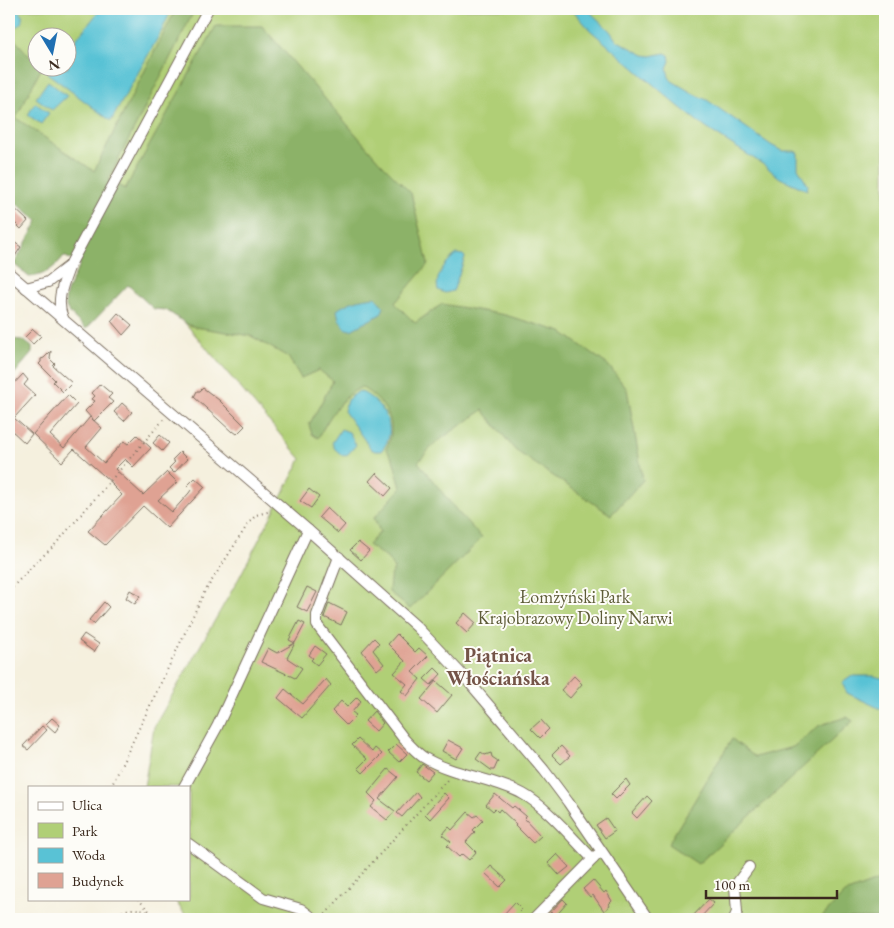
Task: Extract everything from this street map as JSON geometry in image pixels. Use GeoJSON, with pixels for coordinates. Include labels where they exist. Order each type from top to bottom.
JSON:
{"type":"FeatureCollection","features":[{"type":"Feature","properties":{"kind":"street"},"geometry":{"type":"LineString","coordinates":[[64,320],[60,307],[62,289],[70,265],[208,9]]}},
{"type":"Feature","properties":{"kind":"street"},"geometry":{"type":"LineString","coordinates":[[26,288],[45,284],[70,265]]}},
{"type":"Feature","properties":{"kind":"street"},"geometry":{"type":"LineString","coordinates":[[9,273],[64,320],[105,349],[171,412],[339,557],[416,627],[469,682],[544,770],[648,919]]}},
{"type":"Feature","properties":{"kind":"street"},"geometry":{"type":"LineString","coordinates":[[45,304],[46,293],[54,278]]}},
{"type":"Feature","properties":{"kind":"street"},"geometry":{"type":"LineString","coordinates":[[45,304],[62,289]]}},
{"type":"Feature","properties":{"kind":"street"},"geometry":{"type":"LineString","coordinates":[[185,786],[217,727],[308,530]]}},
{"type":"Feature","properties":{"kind":"street"},"geometry":{"type":"LineString","coordinates":[[339,557],[317,615],[317,625],[404,739],[425,758],[454,771],[510,787],[532,799],[592,859]]}},
{"type":"Feature","properties":{"kind":"street"},"geometry":{"type":"LineString","coordinates":[[190,845],[263,898],[301,909],[314,919]]}},
{"type":"Feature","properties":{"kind":"street"},"geometry":{"type":"LineString","coordinates":[[534,919],[602,851]]}},
{"type":"Feature","properties":{"kind":"street"},"geometry":{"type":"LineString","coordinates":[[734,919],[737,912],[735,886],[749,867]]}},
{"type":"Feature","properties":{"kind":"path"},"geometry":{"type":"LineString","coordinates":[[9,591],[53,547],[171,412]]}},
{"type":"Feature","properties":{"kind":"path"},"geometry":{"type":"LineString","coordinates":[[111,786],[204,593],[248,524],[256,515],[283,508]]}},
{"type":"Feature","properties":{"kind":"path"},"geometry":{"type":"LineString","coordinates":[[320,919],[454,771]]}},
{"type":"Feature","properties":{"kind":"path"},"geometry":{"type":"LineString","coordinates":[[139,900],[152,913]]}},
{"type":"Feature","properties":{"kind":"path"},"geometry":{"type":"LineString","coordinates":[[109,919],[126,908],[140,909],[162,919]]}},
{"type":"Feature","properties":{"kind":"green space","name":"Łomżyński Park Krajobrazowy Doliny Narwi"},"geometry":{"type":"Polygon","coordinates":[[[9,9],[885,9],[885,919],[188,919],[175,900],[190,900],[190,786],[144,786],[154,727],[239,578],[301,459],[168,303],[9,132],[9,9]]]}},
{"type":"Feature","properties":{"kind":"green space"},"geometry":{"type":"Polygon","coordinates":[[[176,9],[195,9],[108,180],[125,189],[216,26],[262,26],[379,161],[411,193],[428,264],[395,303],[415,323],[442,304],[505,315],[562,332],[608,365],[627,389],[643,480],[611,515],[515,450],[483,410],[435,443],[418,462],[457,511],[482,538],[410,609],[389,592],[390,579],[394,569],[388,559],[368,545],[380,532],[374,518],[401,488],[393,459],[386,449],[390,439],[390,421],[383,406],[377,399],[361,387],[341,403],[326,423],[318,438],[312,434],[309,425],[333,381],[319,370],[301,378],[288,357],[251,336],[187,324],[166,310],[154,309],[128,285],[86,329],[69,312],[65,301],[68,288],[80,264],[64,256],[49,271],[29,277],[14,264],[38,221],[9,197],[9,33],[28,54],[28,78],[36,78],[16,118],[94,171],[176,9]]]}},
{"type":"Feature","properties":{"kind":"green space"},"geometry":{"type":"Polygon","coordinates":[[[9,339],[23,340],[32,347],[32,353],[9,380],[9,339]]]}},
{"type":"Feature","properties":{"kind":"green space"},"geometry":{"type":"Polygon","coordinates":[[[847,717],[853,721],[698,864],[668,844],[732,739],[755,757],[793,747],[820,725],[847,717]]]}},
{"type":"Feature","properties":{"kind":"green space"},"geometry":{"type":"Polygon","coordinates":[[[879,880],[885,882],[885,919],[820,919],[845,893],[879,880]]]}},
{"type":"Feature","properties":{"kind":"water"},"geometry":{"type":"Polygon","coordinates":[[[9,9],[18,9],[21,12],[22,20],[18,26],[9,25],[9,9]]]}},
{"type":"Feature","properties":{"kind":"water"},"geometry":{"type":"Polygon","coordinates":[[[101,9],[172,9],[111,121],[54,78],[78,78],[78,37],[101,9]]]}},
{"type":"Feature","properties":{"kind":"water"},"geometry":{"type":"Polygon","coordinates":[[[572,9],[587,9],[610,31],[616,40],[644,55],[651,56],[665,53],[669,55],[670,61],[667,68],[672,81],[707,100],[771,145],[782,151],[795,151],[798,153],[798,168],[808,185],[807,190],[780,178],[764,165],[706,128],[590,30],[572,9]]]}},
{"type":"Feature","properties":{"kind":"water"},"geometry":{"type":"Polygon","coordinates":[[[48,81],[67,96],[52,110],[36,98],[48,81]]]}},
{"type":"Feature","properties":{"kind":"water"},"geometry":{"type":"Polygon","coordinates":[[[35,103],[49,113],[41,124],[28,115],[35,103]]]}},
{"type":"Feature","properties":{"kind":"water"},"geometry":{"type":"Polygon","coordinates":[[[457,254],[465,257],[453,291],[445,293],[438,290],[439,275],[445,265],[457,254]]]}},
{"type":"Feature","properties":{"kind":"water"},"geometry":{"type":"Polygon","coordinates":[[[375,297],[384,307],[381,314],[351,330],[346,329],[339,320],[337,310],[346,304],[375,297]]]}},
{"type":"Feature","properties":{"kind":"water"},"geometry":{"type":"Polygon","coordinates":[[[359,391],[375,401],[381,408],[389,425],[387,443],[381,451],[371,449],[344,411],[347,400],[359,391]]]}},
{"type":"Feature","properties":{"kind":"water"},"geometry":{"type":"Polygon","coordinates":[[[341,429],[349,432],[356,445],[348,454],[343,456],[335,449],[332,443],[341,429]]]}},
{"type":"Feature","properties":{"kind":"water"},"geometry":{"type":"Polygon","coordinates":[[[852,676],[874,676],[885,679],[885,711],[847,693],[842,683],[852,676]]]}},
{"type":"Feature","properties":{"kind":"building"},"geometry":{"type":"Polygon","coordinates":[[[12,206],[28,221],[21,229],[9,217],[9,209],[12,206]]]}},
{"type":"Feature","properties":{"kind":"building"},"geometry":{"type":"Polygon","coordinates":[[[14,242],[21,247],[13,259],[9,256],[9,250],[14,242]]]}},
{"type":"Feature","properties":{"kind":"building"},"geometry":{"type":"Polygon","coordinates":[[[118,313],[132,325],[123,335],[111,321],[118,313]]]}},
{"type":"Feature","properties":{"kind":"building"},"geometry":{"type":"Polygon","coordinates":[[[33,329],[41,336],[33,344],[25,337],[33,329]]]}},
{"type":"Feature","properties":{"kind":"building"},"geometry":{"type":"Polygon","coordinates":[[[51,351],[50,359],[55,364],[53,366],[72,383],[63,392],[53,382],[55,380],[39,364],[41,359],[51,351]]]}},
{"type":"Feature","properties":{"kind":"building"},"geometry":{"type":"Polygon","coordinates":[[[23,374],[28,380],[24,385],[35,395],[14,418],[32,434],[25,443],[9,428],[9,389],[23,374]]]}},
{"type":"Feature","properties":{"kind":"building"},"geometry":{"type":"Polygon","coordinates":[[[100,384],[112,394],[108,398],[113,402],[94,421],[85,411],[95,401],[92,399],[95,396],[92,393],[100,384]]]}},
{"type":"Feature","properties":{"kind":"building"},"geometry":{"type":"Polygon","coordinates":[[[203,388],[219,400],[245,426],[237,434],[232,432],[194,397],[197,391],[203,388]]]}},
{"type":"Feature","properties":{"kind":"building"},"geometry":{"type":"Polygon","coordinates":[[[68,395],[77,404],[50,435],[64,448],[90,417],[102,428],[86,447],[104,463],[124,441],[128,444],[137,435],[151,448],[133,467],[125,459],[115,469],[143,495],[167,472],[177,482],[158,500],[172,512],[189,493],[191,490],[187,486],[195,478],[205,487],[167,528],[143,506],[105,545],[88,531],[122,495],[113,484],[74,449],[62,462],[33,434],[68,395]]]}},
{"type":"Feature","properties":{"kind":"building"},"geometry":{"type":"Polygon","coordinates":[[[122,403],[132,412],[124,421],[114,412],[122,403]]]}},
{"type":"Feature","properties":{"kind":"building"},"geometry":{"type":"Polygon","coordinates":[[[160,435],[169,443],[162,451],[153,443],[160,435]]]}},
{"type":"Feature","properties":{"kind":"building"},"geometry":{"type":"Polygon","coordinates":[[[180,452],[187,459],[174,473],[169,468],[175,462],[172,460],[180,452]]]}},
{"type":"Feature","properties":{"kind":"building"},"geometry":{"type":"Polygon","coordinates":[[[376,473],[392,488],[385,496],[369,481],[376,473]]]}},
{"type":"Feature","properties":{"kind":"building"},"geometry":{"type":"Polygon","coordinates":[[[309,489],[319,497],[311,508],[300,501],[309,489]]]}},
{"type":"Feature","properties":{"kind":"building"},"geometry":{"type":"Polygon","coordinates":[[[327,508],[345,525],[338,533],[319,517],[327,508]]]}},
{"type":"Feature","properties":{"kind":"building"},"geometry":{"type":"Polygon","coordinates":[[[358,542],[369,551],[361,560],[350,550],[358,542]]]}},
{"type":"Feature","properties":{"kind":"building"},"geometry":{"type":"Polygon","coordinates":[[[307,587],[317,592],[307,612],[297,607],[307,587]]]}},
{"type":"Feature","properties":{"kind":"building"},"geometry":{"type":"Polygon","coordinates":[[[130,590],[140,596],[135,604],[126,598],[130,590]]]}},
{"type":"Feature","properties":{"kind":"building"},"geometry":{"type":"Polygon","coordinates":[[[104,602],[109,607],[94,624],[89,620],[104,602]]]}},
{"type":"Feature","properties":{"kind":"building"},"geometry":{"type":"Polygon","coordinates":[[[329,603],[347,612],[341,625],[324,617],[329,603]]]}},
{"type":"Feature","properties":{"kind":"building"},"geometry":{"type":"Polygon","coordinates":[[[465,613],[476,623],[467,633],[456,623],[465,613]]]}},
{"type":"Feature","properties":{"kind":"building"},"geometry":{"type":"Polygon","coordinates":[[[299,621],[305,624],[295,643],[289,640],[299,621]]]}},
{"type":"Feature","properties":{"kind":"building"},"geometry":{"type":"Polygon","coordinates":[[[84,634],[99,644],[94,652],[79,641],[84,634]]]}},
{"type":"Feature","properties":{"kind":"building"},"geometry":{"type":"Polygon","coordinates":[[[397,634],[415,652],[419,648],[428,656],[412,672],[420,679],[407,696],[401,691],[407,684],[394,673],[405,661],[388,644],[397,634]]]}},
{"type":"Feature","properties":{"kind":"building"},"geometry":{"type":"Polygon","coordinates":[[[374,638],[379,643],[373,650],[384,664],[377,670],[362,651],[374,638]]]}},
{"type":"Feature","properties":{"kind":"building"},"geometry":{"type":"Polygon","coordinates":[[[295,643],[287,658],[302,668],[295,678],[261,662],[268,648],[277,653],[295,643]]]}},
{"type":"Feature","properties":{"kind":"building"},"geometry":{"type":"Polygon","coordinates":[[[315,646],[326,654],[317,665],[311,660],[313,658],[309,655],[315,646]]]}},
{"type":"Feature","properties":{"kind":"building"},"geometry":{"type":"Polygon","coordinates":[[[435,668],[441,674],[431,685],[424,679],[435,668]]]}},
{"type":"Feature","properties":{"kind":"building"},"geometry":{"type":"Polygon","coordinates":[[[574,676],[582,684],[570,698],[561,690],[574,676]]]}},
{"type":"Feature","properties":{"kind":"building"},"geometry":{"type":"Polygon","coordinates":[[[326,679],[331,685],[302,718],[278,698],[285,689],[303,704],[326,679]]]}},
{"type":"Feature","properties":{"kind":"building"},"geometry":{"type":"Polygon","coordinates":[[[436,681],[452,695],[437,713],[421,699],[436,681]]]}},
{"type":"Feature","properties":{"kind":"building"},"geometry":{"type":"Polygon","coordinates":[[[357,697],[361,701],[352,712],[356,715],[346,725],[332,711],[341,701],[347,707],[357,697]]]}},
{"type":"Feature","properties":{"kind":"building"},"geometry":{"type":"Polygon","coordinates":[[[374,711],[383,723],[376,731],[365,721],[374,711]]]}},
{"type":"Feature","properties":{"kind":"building"},"geometry":{"type":"Polygon","coordinates":[[[52,718],[60,725],[55,732],[46,724],[52,718]]]}},
{"type":"Feature","properties":{"kind":"building"},"geometry":{"type":"Polygon","coordinates":[[[541,720],[549,729],[540,738],[531,729],[541,720]]]}},
{"type":"Feature","properties":{"kind":"building"},"geometry":{"type":"Polygon","coordinates":[[[42,726],[47,730],[28,750],[23,746],[42,726]]]}},
{"type":"Feature","properties":{"kind":"building"},"geometry":{"type":"Polygon","coordinates":[[[358,739],[372,752],[375,748],[382,754],[363,773],[358,768],[367,759],[352,745],[358,739]]]}},
{"type":"Feature","properties":{"kind":"building"},"geometry":{"type":"Polygon","coordinates":[[[448,740],[463,748],[456,759],[442,751],[448,740]]]}},
{"type":"Feature","properties":{"kind":"building"},"geometry":{"type":"Polygon","coordinates":[[[396,744],[407,754],[399,762],[388,752],[396,744]]]}},
{"type":"Feature","properties":{"kind":"building"},"geometry":{"type":"Polygon","coordinates":[[[561,746],[570,756],[561,764],[552,755],[561,746]]]}},
{"type":"Feature","properties":{"kind":"building"},"geometry":{"type":"Polygon","coordinates":[[[481,752],[485,755],[491,753],[492,757],[498,761],[494,770],[491,770],[476,759],[481,752]]]}},
{"type":"Feature","properties":{"kind":"building"},"geometry":{"type":"Polygon","coordinates":[[[422,764],[433,772],[426,780],[416,772],[422,764]]]}},
{"type":"Feature","properties":{"kind":"building"},"geometry":{"type":"Polygon","coordinates":[[[388,769],[398,777],[379,799],[395,811],[387,820],[371,807],[376,801],[368,793],[388,769]]]}},
{"type":"Feature","properties":{"kind":"building"},"geometry":{"type":"Polygon","coordinates":[[[626,779],[630,785],[616,799],[611,794],[626,779]]]}},
{"type":"Feature","properties":{"kind":"building"},"geometry":{"type":"Polygon","coordinates":[[[416,792],[420,797],[402,817],[397,813],[416,792]]]}},
{"type":"Feature","properties":{"kind":"building"},"geometry":{"type":"Polygon","coordinates":[[[444,793],[449,798],[430,819],[425,814],[444,793]]]}},
{"type":"Feature","properties":{"kind":"building"},"geometry":{"type":"Polygon","coordinates":[[[495,794],[512,808],[514,806],[526,816],[524,818],[541,836],[533,843],[500,809],[498,812],[495,809],[493,811],[486,805],[495,794]]]}},
{"type":"Feature","properties":{"kind":"building"},"geometry":{"type":"Polygon","coordinates":[[[647,796],[652,801],[637,818],[632,813],[647,796]]]}},
{"type":"Feature","properties":{"kind":"building"},"geometry":{"type":"Polygon","coordinates":[[[468,812],[474,817],[477,815],[483,820],[473,830],[475,832],[466,842],[476,852],[469,860],[462,854],[459,857],[447,846],[451,842],[442,835],[449,827],[452,830],[468,812]]]}},
{"type":"Feature","properties":{"kind":"building"},"geometry":{"type":"Polygon","coordinates":[[[606,818],[615,831],[605,838],[596,825],[606,818]]]}},
{"type":"Feature","properties":{"kind":"building"},"geometry":{"type":"Polygon","coordinates":[[[557,854],[569,867],[559,875],[548,863],[557,854]]]}},
{"type":"Feature","properties":{"kind":"building"},"geometry":{"type":"Polygon","coordinates":[[[491,866],[507,880],[500,887],[485,873],[491,866]]]}},
{"type":"Feature","properties":{"kind":"building"},"geometry":{"type":"Polygon","coordinates":[[[593,880],[604,893],[606,891],[612,901],[609,904],[610,906],[604,911],[593,895],[590,897],[583,889],[593,880]]]}},
{"type":"Feature","properties":{"kind":"building"},"geometry":{"type":"Polygon","coordinates":[[[563,899],[567,903],[555,917],[550,913],[563,899]]]}},
{"type":"Feature","properties":{"kind":"building"},"geometry":{"type":"Polygon","coordinates":[[[709,899],[714,903],[699,919],[690,919],[709,899]]]}},
{"type":"Feature","properties":{"kind":"building"},"geometry":{"type":"Polygon","coordinates":[[[515,902],[522,909],[512,919],[505,919],[502,916],[515,902]]]}},
{"type":"Feature","properties":{"kind":"district","name":"Piątnica Włościańska"},"geometry":{"type":"Point","coordinates":[498,666]}}]}
